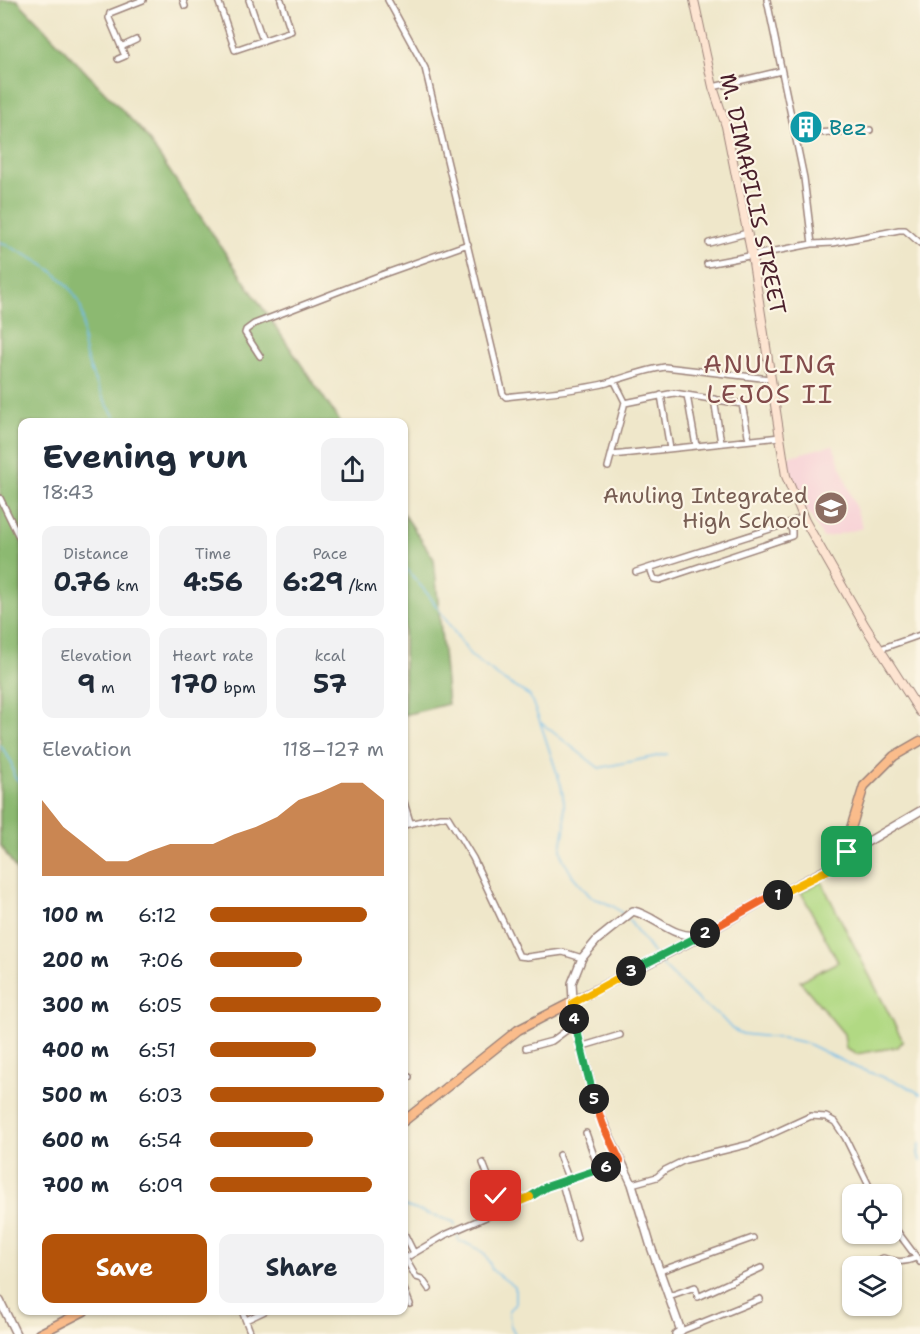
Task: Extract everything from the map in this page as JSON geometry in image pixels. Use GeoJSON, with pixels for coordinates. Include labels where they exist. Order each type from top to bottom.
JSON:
{"type":"FeatureCollection","features":[{"type":"Feature","properties":{"kind":"main road","name":"M. DIMAPILIS STREET"},"geometry":{"type":"LineString","coordinates":[[694,0],[713,87],[726,126],[752,256],[786,476],[803,517],[866,626],[920,712]]}},
{"type":"Feature","properties":{"kind":"main road"},"geometry":{"type":"LineString","coordinates":[[408,1118],[513,1033],[706,933],[767,898],[778,895],[836,866],[846,855],[848,838],[864,786],[894,756],[920,741]]}},
{"type":"Feature","properties":{"kind":"main road"},"geometry":{"type":"LineString","coordinates":[[39,1334],[76,1315]]}},
{"type":"Feature","properties":{"kind":"street"},"geometry":{"type":"LineString","coordinates":[[118,59],[125,56],[108,18],[110,14],[143,0]]}},
{"type":"Feature","properties":{"kind":"street"},"geometry":{"type":"LineString","coordinates":[[218,0],[235,50],[291,31],[281,0]]}},
{"type":"Feature","properties":{"kind":"street"},"geometry":{"type":"LineString","coordinates":[[249,0],[263,41]]}},
{"type":"Feature","properties":{"kind":"street"},"geometry":{"type":"LineString","coordinates":[[388,0],[425,68],[503,394],[506,397],[586,387],[650,369],[665,368],[770,379]]}},
{"type":"Feature","properties":{"kind":"street"},"geometry":{"type":"LineString","coordinates":[[767,0],[804,178],[812,243]]}},
{"type":"Feature","properties":{"kind":"street"},"geometry":{"type":"LineString","coordinates":[[121,47],[136,40]]}},
{"type":"Feature","properties":{"kind":"street"},"geometry":{"type":"LineString","coordinates":[[713,87],[781,71]]}},
{"type":"Feature","properties":{"kind":"street"},"geometry":{"type":"LineString","coordinates":[[795,134],[870,130]]}},
{"type":"Feature","properties":{"kind":"street"},"geometry":{"type":"LineString","coordinates":[[707,264],[812,243],[833,243],[899,230],[905,230],[920,243]]}},
{"type":"Feature","properties":{"kind":"street"},"geometry":{"type":"LineString","coordinates":[[709,243],[747,233]]}},
{"type":"Feature","properties":{"kind":"street"},"geometry":{"type":"LineString","coordinates":[[260,356],[245,333],[254,324],[468,244]]}},
{"type":"Feature","properties":{"kind":"street"},"geometry":{"type":"LineString","coordinates":[[608,467],[625,403],[614,380]]}},
{"type":"Feature","properties":{"kind":"street"},"geometry":{"type":"LineString","coordinates":[[625,403],[674,393],[742,404],[749,440]]}},
{"type":"Feature","properties":{"kind":"street"},"geometry":{"type":"LineString","coordinates":[[661,395],[670,449]]}},
{"type":"Feature","properties":{"kind":"street"},"geometry":{"type":"LineString","coordinates":[[687,395],[696,446]]}},
{"type":"Feature","properties":{"kind":"street"},"geometry":{"type":"LineString","coordinates":[[714,399],[721,443]]}},
{"type":"Feature","properties":{"kind":"street"},"geometry":{"type":"LineString","coordinates":[[612,455],[780,437]]}},
{"type":"Feature","properties":{"kind":"street"},"geometry":{"type":"LineString","coordinates":[[0,498],[18,535]]}},
{"type":"Feature","properties":{"kind":"street"},"geometry":{"type":"LineString","coordinates":[[636,572],[803,517]]}},
{"type":"Feature","properties":{"kind":"street"},"geometry":{"type":"LineString","coordinates":[[650,568],[657,581],[792,536],[789,523]]}},
{"type":"Feature","properties":{"kind":"street"},"geometry":{"type":"LineString","coordinates":[[719,546],[723,559]]}},
{"type":"Feature","properties":{"kind":"street"},"geometry":{"type":"LineString","coordinates":[[880,649],[920,635]]}},
{"type":"Feature","properties":{"kind":"street"},"geometry":{"type":"LineString","coordinates":[[846,855],[920,811]]}},
{"type":"Feature","properties":{"kind":"street"},"geometry":{"type":"LineString","coordinates":[[408,823],[448,817],[473,858],[519,956],[563,952],[582,958]]}},
{"type":"Feature","properties":{"kind":"street"},"geometry":{"type":"LineString","coordinates":[[706,933],[686,935],[668,929],[636,911],[628,914],[593,944],[582,958],[572,980],[575,1024],[596,1107],[632,1184],[669,1296],[678,1332],[760,1299]]}},
{"type":"Feature","properties":{"kind":"street"},"geometry":{"type":"LineString","coordinates":[[526,1048],[552,1041],[575,1024]]}},
{"type":"Feature","properties":{"kind":"street"},"geometry":{"type":"LineString","coordinates":[[580,1047],[620,1035]]}},
{"type":"Feature","properties":{"kind":"street"},"geometry":{"type":"LineString","coordinates":[[632,1184],[657,1177],[679,1162],[750,1144],[811,1116],[826,1118],[834,1122],[845,1137],[868,1184]]}},
{"type":"Feature","properties":{"kind":"street"},"geometry":{"type":"LineString","coordinates":[[586,1133],[599,1170]]}},
{"type":"Feature","properties":{"kind":"street"},"geometry":{"type":"LineString","coordinates":[[559,1155],[569,1180]]}},
{"type":"Feature","properties":{"kind":"street"},"geometry":{"type":"LineString","coordinates":[[408,1257],[438,1239],[529,1198],[543,1188],[620,1161]]}},
{"type":"Feature","properties":{"kind":"street"},"geometry":{"type":"LineString","coordinates":[[483,1163],[501,1209]]}},
{"type":"Feature","properties":{"kind":"street"},"geometry":{"type":"LineString","coordinates":[[562,1183],[577,1238]]}},
{"type":"Feature","properties":{"kind":"street"},"geometry":{"type":"LineString","coordinates":[[660,1271],[753,1238]]}},
{"type":"Feature","properties":{"kind":"street"},"geometry":{"type":"LineString","coordinates":[[902,1238],[918,1260],[902,1262]]}},
{"type":"Feature","properties":{"kind":"street"},"geometry":{"type":"LineString","coordinates":[[408,1241],[414,1253]]}},
{"type":"Feature","properties":{"kind":"street"},"geometry":{"type":"LineString","coordinates":[[408,1265],[429,1289]]}},
{"type":"Feature","properties":{"kind":"street"},"geometry":{"type":"LineString","coordinates":[[669,1296],[695,1287],[698,1297],[761,1268]]}},
{"type":"Feature","properties":{"kind":"street"},"geometry":{"type":"LineString","coordinates":[[408,1299],[410,1304]]}},
{"type":"Feature","properties":{"kind":"street"},"geometry":{"type":"LineString","coordinates":[[0,1301],[16,1334]]}},
{"type":"Feature","properties":{"kind":"street"},"geometry":{"type":"LineString","coordinates":[[244,1315],[251,1334]]}},
{"type":"Feature","properties":{"kind":"street"},"geometry":{"type":"LineString","coordinates":[[246,1320],[257,1315]]}},
{"type":"Feature","properties":{"kind":"shaded area","name":"Anuling Integrated High School"},"geometry":{"type":"Polygon","coordinates":[[[833,445],[863,528],[823,538],[795,489],[786,457],[833,445]]]}},
{"type":"Feature","properties":{"kind":"green space"},"geometry":{"type":"Polygon","coordinates":[[[0,0],[17,0],[143,132],[338,418],[18,418],[18,873],[0,844],[0,0]]]}},
{"type":"Feature","properties":{"kind":"green space"},"geometry":{"type":"Polygon","coordinates":[[[408,520],[434,559],[448,704],[408,714],[408,520]]]}},
{"type":"Feature","properties":{"kind":"green space"},"geometry":{"type":"Polygon","coordinates":[[[821,881],[903,1041],[898,1047],[856,1054],[846,1049],[844,1034],[800,981],[838,962],[801,892],[821,881]]]}},
{"type":"Feature","properties":{"kind":"waterway"},"geometry":{"type":"LineString","coordinates":[[0,242],[45,266],[65,282],[73,292],[81,308],[84,348],[89,367],[116,418]]}},
{"type":"Feature","properties":{"kind":"waterway"},"geometry":{"type":"LineString","coordinates":[[408,571],[430,597],[471,656],[530,696],[540,722],[599,768],[667,754]]}},
{"type":"Feature","properties":{"kind":"waterway"},"geometry":{"type":"LineString","coordinates":[[540,722],[561,785],[564,802],[565,825],[561,849],[563,859],[572,875],[590,896],[613,906],[623,914]]}},
{"type":"Feature","properties":{"kind":"waterway"},"geometry":{"type":"LineString","coordinates":[[0,745],[11,761],[14,776],[18,780]]}},
{"type":"Feature","properties":{"kind":"waterway"},"geometry":{"type":"LineString","coordinates":[[628,919],[654,954]]}},
{"type":"Feature","properties":{"kind":"waterway"},"geometry":{"type":"LineString","coordinates":[[658,961],[701,1003],[720,1016],[732,1029],[743,1034],[806,1043],[857,1068],[905,1085],[920,1094]]}},
{"type":"Feature","properties":{"kind":"waterway"},"geometry":{"type":"LineString","coordinates":[[920,1144],[918,1153],[920,1161]]}},
{"type":"Feature","properties":{"kind":"waterway"},"geometry":{"type":"LineString","coordinates":[[408,1207],[454,1222],[455,1226]]}},
{"type":"Feature","properties":{"kind":"waterway"},"geometry":{"type":"LineString","coordinates":[[457,1234],[459,1241],[471,1245],[484,1254],[492,1270],[515,1287],[515,1304],[509,1310],[510,1324],[515,1334]]}},
{"type":"Feature","properties":{"kind":"place","name":"Bez"},"geometry":{"type":"Point","coordinates":[806,127]}},
{"type":"Feature","properties":{"kind":"place","name":"Anuling Integrated High School"},"geometry":{"type":"Point","coordinates":[831,508]}},
{"type":"Feature","properties":{"kind":"district","name":"ANULING LEJOS II"},"geometry":{"type":"Point","coordinates":[770,378]}},
{"type":"Feature","properties":{"kind":"route"},"geometry":{"type":"LineString","coordinates":[[496,1196],[501,1209],[529,1198],[543,1188],[620,1161],[596,1107],[580,1047],[573,1003],[767,898],[778,895],[836,866],[847,852]]}}]}
